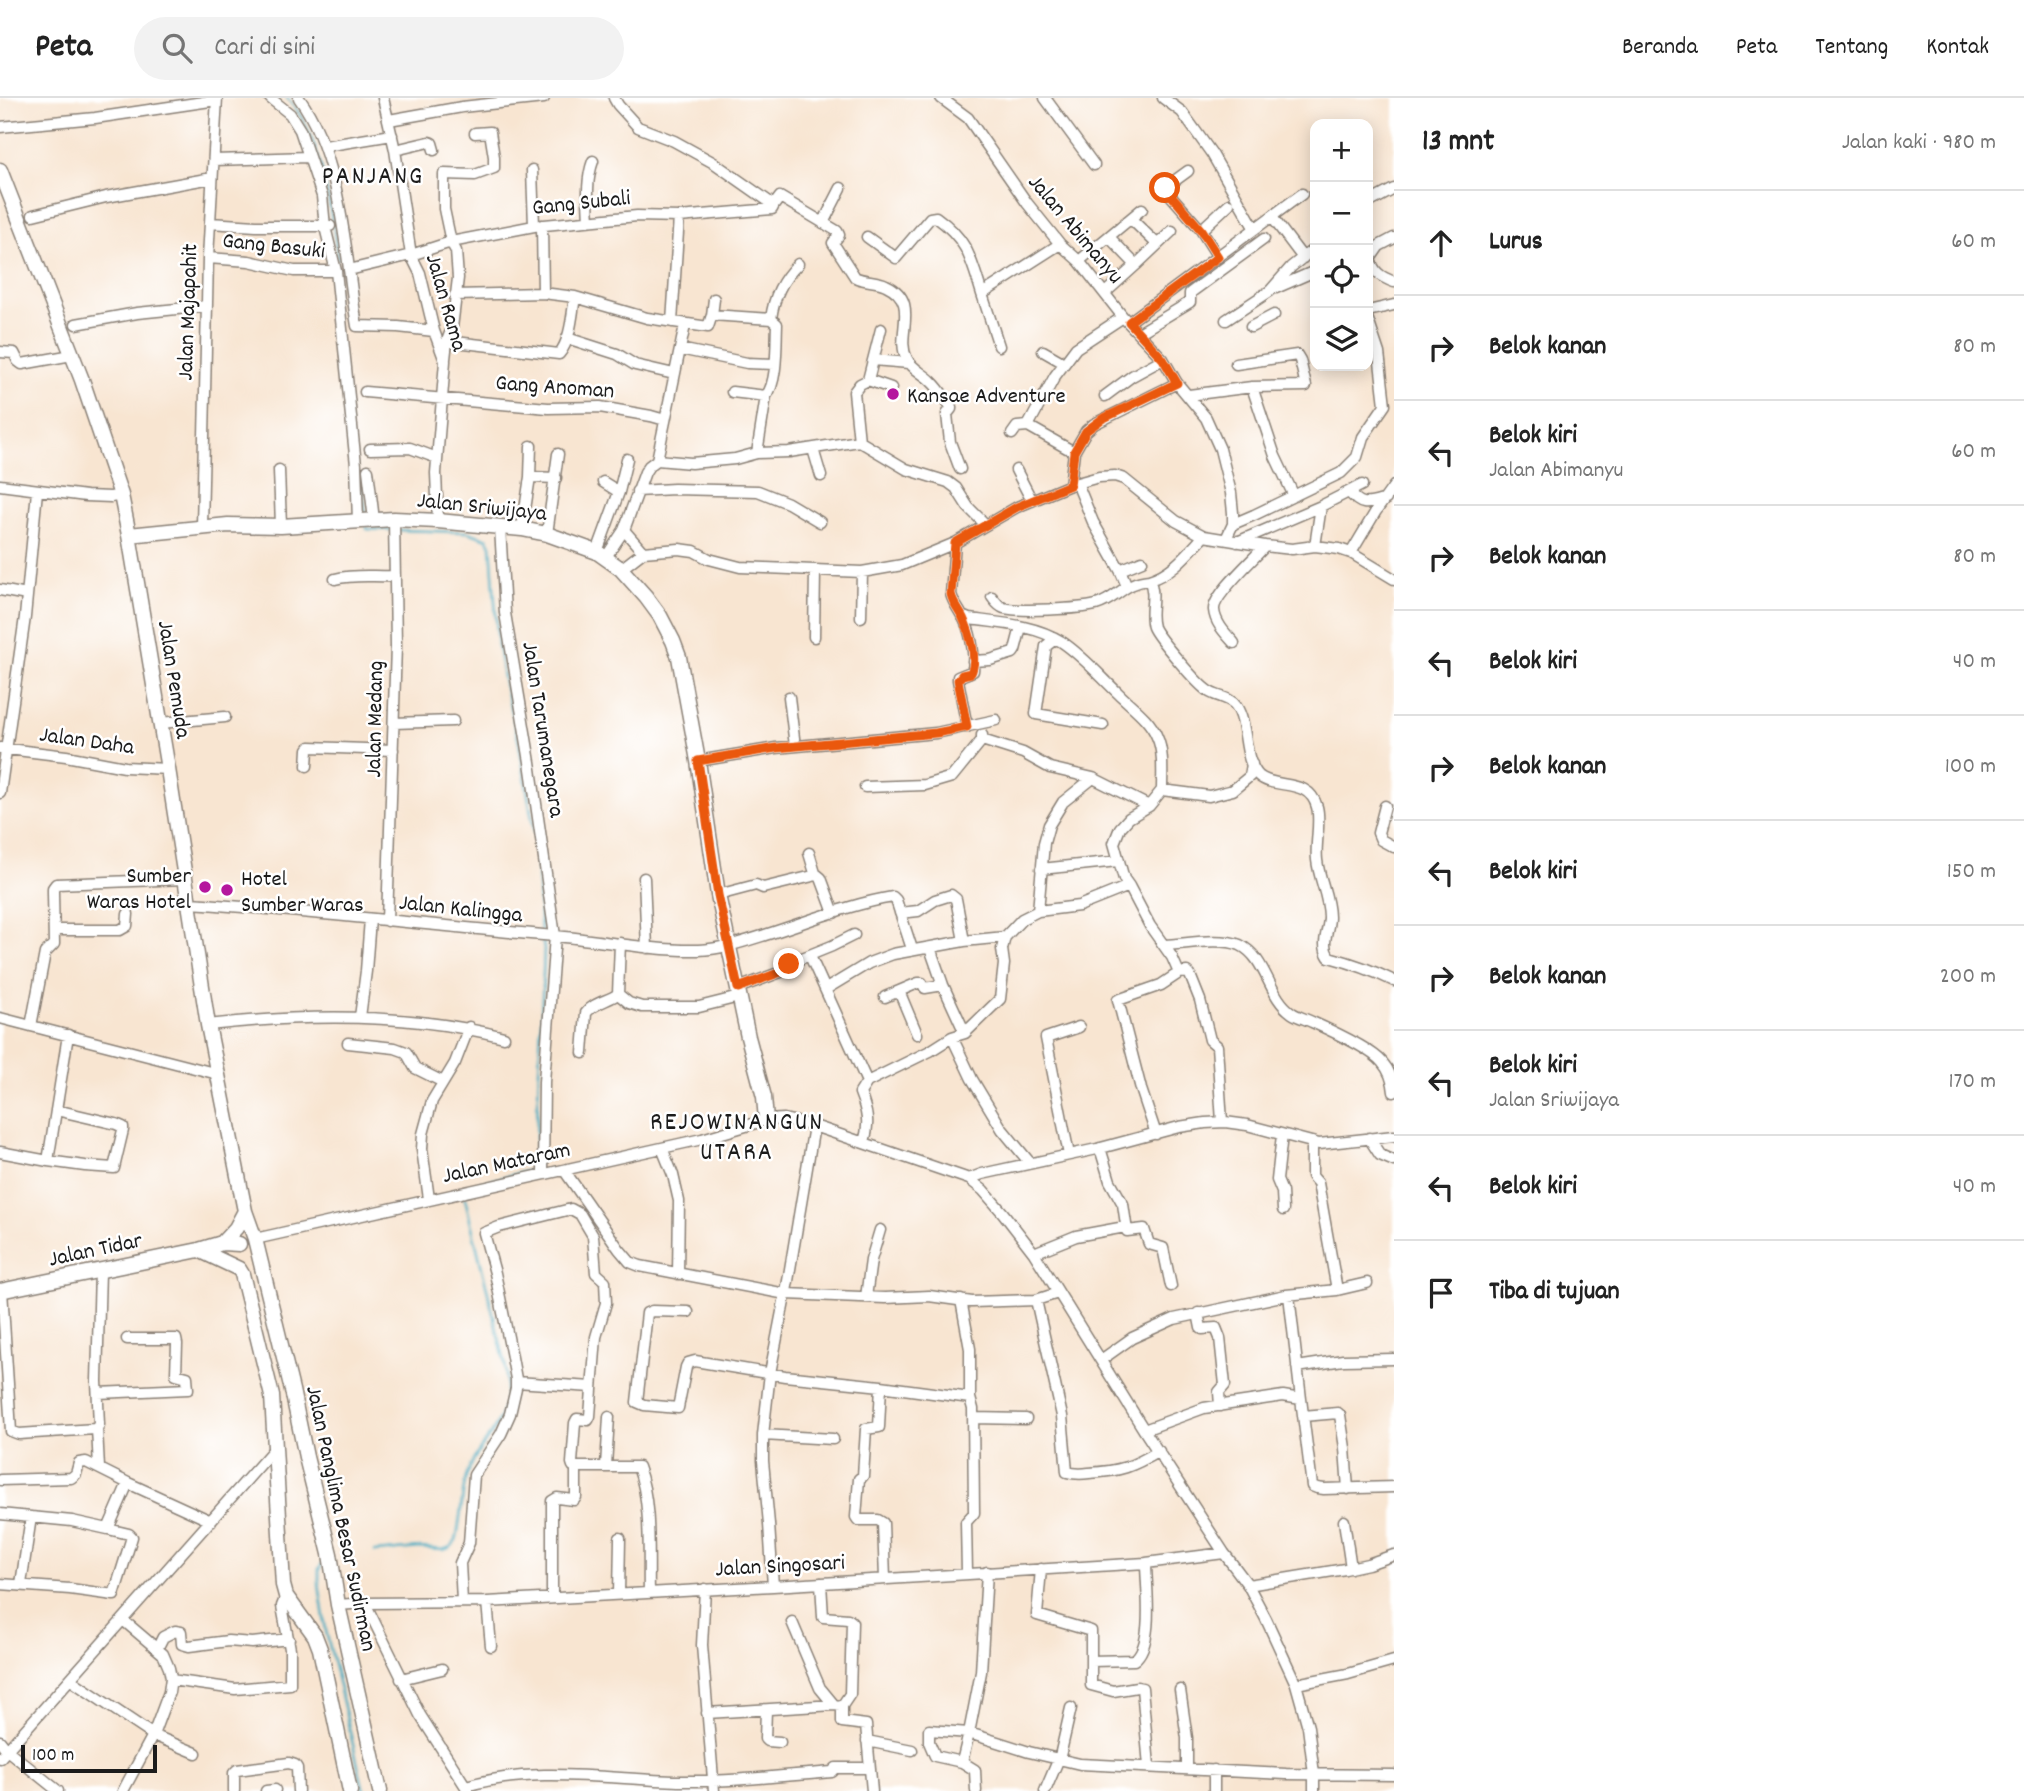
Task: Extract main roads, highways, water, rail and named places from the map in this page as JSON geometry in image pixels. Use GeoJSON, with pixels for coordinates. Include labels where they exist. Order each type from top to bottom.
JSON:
{"type":"FeatureCollection","features":[{"type":"Feature","properties":{"kind":"main road","name":"Jalan Pemuda"},"geometry":{"type":"LineString","coordinates":[[0,170],[72,355],[121,495],[208,1025],[245,1211],[255,1239]]}},
{"type":"Feature","properties":{"kind":"main road","name":"Jalan Sriwijaya"},"geometry":{"type":"LineString","coordinates":[[129,535],[202,527],[281,526],[394,519],[438,521],[547,534],[602,554],[631,561],[673,640],[683,678],[718,895],[764,1097],[766,1120]]}},
{"type":"Feature","properties":{"kind":"main road"},"geometry":{"type":"LineString","coordinates":[[222,1243],[236,1228],[245,1211]]}},
{"type":"Feature","properties":{"kind":"main road"},"geometry":{"type":"LineString","coordinates":[[233,1267],[228,1256],[232,1248],[255,1239]]}},
{"type":"Feature","properties":{"kind":"main road","name":"Jalan Panglima Besar Sudirman"},"geometry":{"type":"LineString","coordinates":[[255,1239],[330,1554],[338,1605],[380,1791]]}},
{"type":"Feature","properties":{"kind":"main road"},"geometry":{"type":"LineString","coordinates":[[222,1243],[239,1244]]}},
{"type":"Feature","properties":{"kind":"main road","name":"Jalan Tidar"},"geometry":{"type":"LineString","coordinates":[[1,1290],[200,1250],[222,1243]]}},
{"type":"Feature","properties":{"kind":"main road"},"geometry":{"type":"LineString","coordinates":[[200,1250],[233,1267]]}},
{"type":"Feature","properties":{"kind":"main road","name":"Jalan Panglima Besar Sudirman"},"geometry":{"type":"LineString","coordinates":[[233,1267],[241,1271],[272,1396],[282,1574],[286,1596],[315,1636],[320,1650],[350,1791]]}},
{"type":"Feature","properties":{"kind":"waterway"},"geometry":{"type":"LineString","coordinates":[[287,98],[299,113],[317,152],[328,196],[338,259]]}},
{"type":"Feature","properties":{"kind":"waterway"},"geometry":{"type":"LineString","coordinates":[[362,482],[366,517]]}},
{"type":"Feature","properties":{"kind":"waterway"},"geometry":{"type":"LineString","coordinates":[[367,527],[390,530]]}},
{"type":"Feature","properties":{"kind":"waterway"},"geometry":{"type":"LineString","coordinates":[[397,530],[468,532],[488,539],[491,545],[498,645],[535,836],[541,932]]}},
{"type":"Feature","properties":{"kind":"waterway"},"geometry":{"type":"LineString","coordinates":[[481,1183],[535,1169],[544,949],[542,938]]}},
{"type":"Feature","properties":{"kind":"waterway"},"geometry":{"type":"LineString","coordinates":[[375,1552],[420,1548],[443,1550],[451,1547],[456,1541],[466,1477],[475,1457],[496,1426],[504,1403],[505,1363],[464,1194]]}},
{"type":"Feature","properties":{"kind":"waterway"},"geometry":{"type":"LineString","coordinates":[[324,1561],[319,1569],[319,1584],[326,1631],[364,1791]]}},
{"type":"Feature","properties":{"kind":"place","name":"Kansae Adventure"},"geometry":{"type":"Point","coordinates":[893,394]}},
{"type":"Feature","properties":{"kind":"place","name":"Sumber Waras Hotel"},"geometry":{"type":"Point","coordinates":[205,887]}},
{"type":"Feature","properties":{"kind":"place","name":"Hotel Sumber Waras"},"geometry":{"type":"Point","coordinates":[227,890]}},
{"type":"Feature","properties":{"kind":"district","name":"PANJANG"},"geometry":{"type":"Point","coordinates":[373,174]}},
{"type":"Feature","properties":{"kind":"district","name":"REJOWINANGUN UTARA"},"geometry":{"type":"Point","coordinates":[737,1135]}}]}
